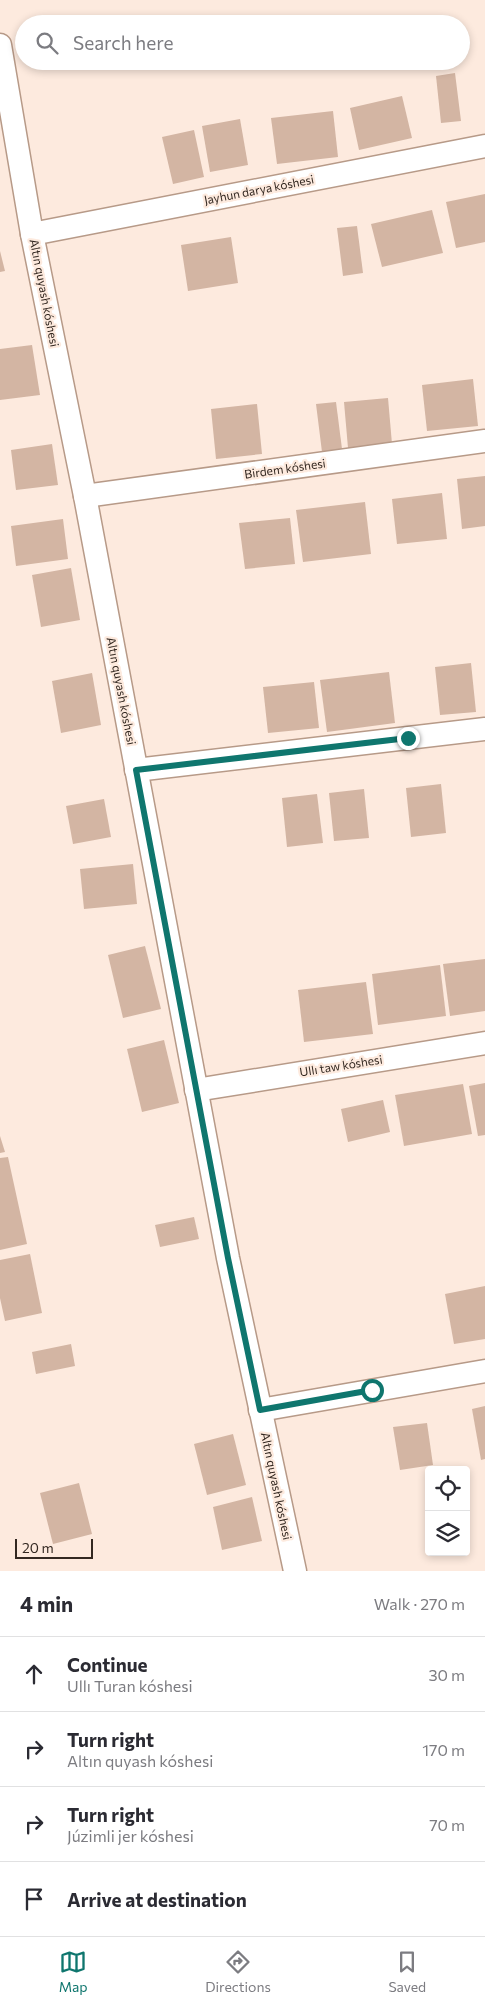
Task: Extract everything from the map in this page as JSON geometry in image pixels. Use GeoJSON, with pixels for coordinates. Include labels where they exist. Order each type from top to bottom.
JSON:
{"type":"FeatureCollection","features":[{"type":"Feature","properties":{"kind":"street","name":"Altın quyash kóshesi"},"geometry":{"type":"LineString","coordinates":[[0,45],[32,234],[85,496],[228,1258],[294,1571]]}},
{"type":"Feature","properties":{"kind":"street","name":"Jayhun darya kóshesi"},"geometry":{"type":"LineString","coordinates":[[32,234],[485,146]]}},
{"type":"Feature","properties":{"kind":"street","name":"Birdem kóshesi"},"geometry":{"type":"LineString","coordinates":[[85,496],[485,441]]}},
{"type":"Feature","properties":{"kind":"street"},"geometry":{"type":"LineString","coordinates":[[136,770],[485,728]]}},
{"type":"Feature","properties":{"kind":"street","name":"Ullı taw kóshesi"},"geometry":{"type":"LineString","coordinates":[[196,1090],[485,1043]]}},
{"type":"Feature","properties":{"kind":"street"},"geometry":{"type":"LineString","coordinates":[[260,1410],[485,1371]]}},
{"type":"Feature","properties":{"kind":"building"},"geometry":{"type":"Polygon","coordinates":[[[455,73],[461,121],[441,123],[436,76],[455,73]]]}},
{"type":"Feature","properties":{"kind":"building"},"geometry":{"type":"Polygon","coordinates":[[[402,96],[412,138],[359,150],[350,108],[402,96]]]}},
{"type":"Feature","properties":{"kind":"building"},"geometry":{"type":"Polygon","coordinates":[[[333,111],[338,157],[277,164],[271,118],[333,111]]]}},
{"type":"Feature","properties":{"kind":"building"},"geometry":{"type":"Polygon","coordinates":[[[240,119],[248,165],[210,172],[202,126],[240,119]]]}},
{"type":"Feature","properties":{"kind":"building"},"geometry":{"type":"Polygon","coordinates":[[[194,130],[204,177],[173,184],[162,137],[194,130]]]}},
{"type":"Feature","properties":{"kind":"building"},"geometry":{"type":"Polygon","coordinates":[[[485,194],[485,242],[456,248],[446,202],[485,194]]]}},
{"type":"Feature","properties":{"kind":"building"},"geometry":{"type":"Polygon","coordinates":[[[432,210],[443,253],[382,267],[371,224],[432,210]]]}},
{"type":"Feature","properties":{"kind":"building"},"geometry":{"type":"Polygon","coordinates":[[[357,226],[363,273],[343,276],[337,228],[357,226]]]}},
{"type":"Feature","properties":{"kind":"building"},"geometry":{"type":"Polygon","coordinates":[[[231,237],[238,283],[188,291],[181,245],[231,237]]]}},
{"type":"Feature","properties":{"kind":"building"},"geometry":{"type":"Polygon","coordinates":[[[0,251],[5,271],[0,272],[0,251]]]}},
{"type":"Feature","properties":{"kind":"building"},"geometry":{"type":"Polygon","coordinates":[[[32,345],[40,395],[0,400],[0,349],[32,345]]]}},
{"type":"Feature","properties":{"kind":"building"},"geometry":{"type":"Polygon","coordinates":[[[473,379],[478,426],[427,431],[422,385],[473,379]]]}},
{"type":"Feature","properties":{"kind":"building"},"geometry":{"type":"Polygon","coordinates":[[[388,398],[392,444],[348,448],[344,402],[388,398]]]}},
{"type":"Feature","properties":{"kind":"building"},"geometry":{"type":"Polygon","coordinates":[[[336,402],[342,449],[322,452],[316,404],[336,402]]]}},
{"type":"Feature","properties":{"kind":"building"},"geometry":{"type":"Polygon","coordinates":[[[257,404],[262,454],[216,459],[211,409],[257,404]]]}},
{"type":"Feature","properties":{"kind":"building"},"geometry":{"type":"Polygon","coordinates":[[[52,444],[58,485],[16,490],[11,450],[52,444]]]}},
{"type":"Feature","properties":{"kind":"building"},"geometry":{"type":"Polygon","coordinates":[[[485,476],[485,526],[462,529],[457,479],[485,476]]]}},
{"type":"Feature","properties":{"kind":"building"},"geometry":{"type":"Polygon","coordinates":[[[442,493],[447,539],[397,544],[392,499],[442,493]]]}},
{"type":"Feature","properties":{"kind":"building"},"geometry":{"type":"Polygon","coordinates":[[[365,502],[371,554],[303,562],[296,510],[365,502]]]}},
{"type":"Feature","properties":{"kind":"building"},"geometry":{"type":"Polygon","coordinates":[[[290,518],[295,564],[245,569],[239,523],[290,518]]]}},
{"type":"Feature","properties":{"kind":"building"},"geometry":{"type":"Polygon","coordinates":[[[63,519],[68,559],[16,566],[11,526],[63,519]]]}},
{"type":"Feature","properties":{"kind":"building"},"geometry":{"type":"Polygon","coordinates":[[[71,568],[80,620],[41,627],[32,575],[71,568]]]}},
{"type":"Feature","properties":{"kind":"building"},"geometry":{"type":"Polygon","coordinates":[[[471,663],[476,712],[440,715],[435,667],[471,663]]]}},
{"type":"Feature","properties":{"kind":"building"},"geometry":{"type":"Polygon","coordinates":[[[389,672],[395,723],[327,732],[320,680],[389,672]]]}},
{"type":"Feature","properties":{"kind":"building"},"geometry":{"type":"Polygon","coordinates":[[[92,673],[101,725],[61,733],[52,681],[92,673]]]}},
{"type":"Feature","properties":{"kind":"building"},"geometry":{"type":"Polygon","coordinates":[[[314,682],[319,728],[268,733],[263,687],[314,682]]]}},
{"type":"Feature","properties":{"kind":"building"},"geometry":{"type":"Polygon","coordinates":[[[441,784],[446,833],[411,837],[406,788],[441,784]]]}},
{"type":"Feature","properties":{"kind":"building"},"geometry":{"type":"Polygon","coordinates":[[[364,789],[369,838],[334,841],[329,793],[364,789]]]}},
{"type":"Feature","properties":{"kind":"building"},"geometry":{"type":"Polygon","coordinates":[[[317,794],[323,843],[287,847],[282,798],[317,794]]]}},
{"type":"Feature","properties":{"kind":"building"},"geometry":{"type":"Polygon","coordinates":[[[104,799],[111,837],[73,844],[66,806],[104,799]]]}},
{"type":"Feature","properties":{"kind":"building"},"geometry":{"type":"Polygon","coordinates":[[[133,864],[137,904],[84,909],[80,869],[133,864]]]}},
{"type":"Feature","properties":{"kind":"building"},"geometry":{"type":"Polygon","coordinates":[[[145,946],[161,1009],[123,1018],[108,955],[145,946]]]}},
{"type":"Feature","properties":{"kind":"building"},"geometry":{"type":"Polygon","coordinates":[[[485,959],[485,1011],[450,1016],[443,964],[485,959]]]}},
{"type":"Feature","properties":{"kind":"building"},"geometry":{"type":"Polygon","coordinates":[[[440,965],[446,1016],[378,1025],[372,974],[440,965]]]}},
{"type":"Feature","properties":{"kind":"building"},"geometry":{"type":"Polygon","coordinates":[[[366,982],[373,1034],[304,1042],[298,990],[366,982]]]}},
{"type":"Feature","properties":{"kind":"building"},"geometry":{"type":"Polygon","coordinates":[[[164,1040],[179,1103],[142,1112],[127,1049],[164,1040]]]}},
{"type":"Feature","properties":{"kind":"building"},"geometry":{"type":"Polygon","coordinates":[[[485,1083],[485,1135],[478,1136],[469,1086],[485,1083]]]}},
{"type":"Feature","properties":{"kind":"building"},"geometry":{"type":"Polygon","coordinates":[[[463,1084],[472,1134],[404,1146],[395,1095],[463,1084]]]}},
{"type":"Feature","properties":{"kind":"building"},"geometry":{"type":"Polygon","coordinates":[[[383,1100],[390,1132],[348,1142],[341,1109],[383,1100]]]}},
{"type":"Feature","properties":{"kind":"building"},"geometry":{"type":"Polygon","coordinates":[[[0,1136],[5,1152],[0,1153],[0,1136]]]}},
{"type":"Feature","properties":{"kind":"building"},"geometry":{"type":"Polygon","coordinates":[[[8,1157],[27,1244],[0,1250],[0,1158],[8,1157]]]}},
{"type":"Feature","properties":{"kind":"building"},"geometry":{"type":"Polygon","coordinates":[[[194,1217],[199,1239],[160,1247],[155,1225],[194,1217]]]}},
{"type":"Feature","properties":{"kind":"building"},"geometry":{"type":"Polygon","coordinates":[[[30,1254],[42,1313],[5,1321],[0,1298],[0,1260],[30,1254]]]}},
{"type":"Feature","properties":{"kind":"building"},"geometry":{"type":"Polygon","coordinates":[[[485,1286],[485,1339],[454,1344],[445,1294],[485,1286]]]}},
{"type":"Feature","properties":{"kind":"building"},"geometry":{"type":"Polygon","coordinates":[[[71,1344],[75,1366],[36,1374],[32,1352],[71,1344]]]}},
{"type":"Feature","properties":{"kind":"building"},"geometry":{"type":"Polygon","coordinates":[[[485,1406],[485,1459],[481,1460],[472,1409],[485,1406]]]}},
{"type":"Feature","properties":{"kind":"building"},"geometry":{"type":"Polygon","coordinates":[[[427,1423],[433,1465],[400,1470],[393,1427],[427,1423]]]}},
{"type":"Feature","properties":{"kind":"building"},"geometry":{"type":"Polygon","coordinates":[[[233,1434],[246,1485],[207,1495],[194,1444],[233,1434]]]}},
{"type":"Feature","properties":{"kind":"building"},"geometry":{"type":"Polygon","coordinates":[[[79,1483],[92,1534],[53,1544],[40,1493],[79,1483]]]}},
{"type":"Feature","properties":{"kind":"building"},"geometry":{"type":"Polygon","coordinates":[[[252,1497],[262,1541],[222,1550],[213,1507],[252,1497]]]}},
{"type":"Feature","properties":{"kind":"route"},"geometry":{"type":"LineString","coordinates":[[372,1390],[260,1410],[228,1258],[136,770],[408,738]]}}]}
